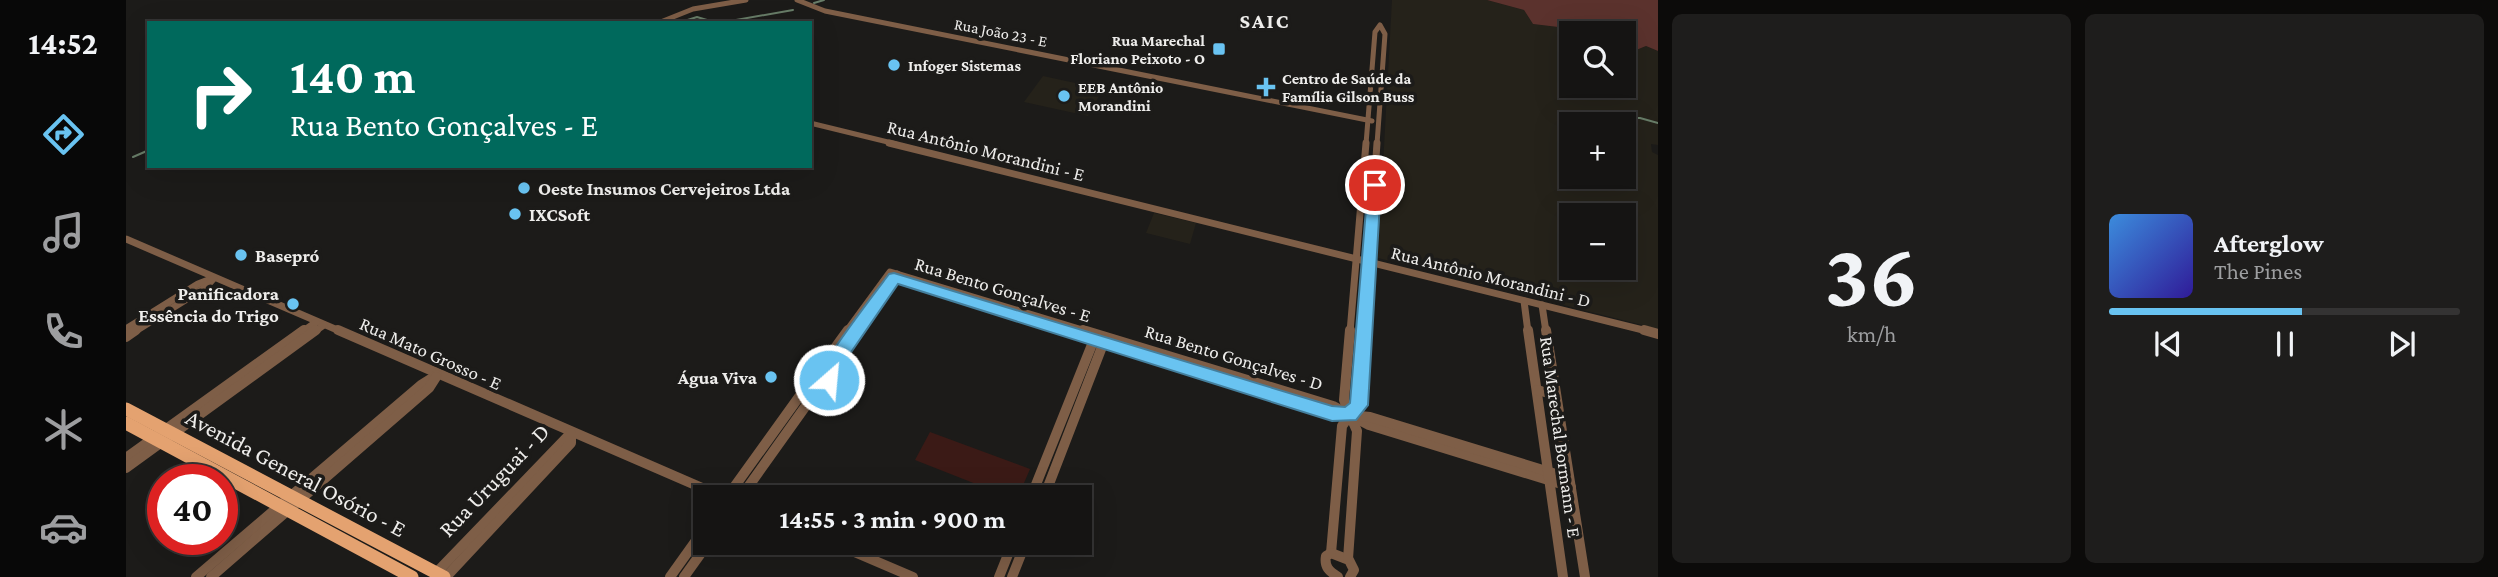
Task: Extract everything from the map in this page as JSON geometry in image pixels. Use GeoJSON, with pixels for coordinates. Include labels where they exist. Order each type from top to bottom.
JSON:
{"type":"FeatureCollection","features":[{"type":"Feature","properties":{"kind":"main road","name":"Avenida General Osório - E"},"geometry":{"type":"LineString","coordinates":[[126,409],[207,464]]}},
{"type":"Feature","properties":{"kind":"main road","name":"Avenida General Osório - E"},"geometry":{"type":"LineString","coordinates":[[126,423],[239,468],[289,503],[412,577]]}},
{"type":"Feature","properties":{"kind":"main road","name":"Avenida General Osório - E"},"geometry":{"type":"LineString","coordinates":[[238,482],[289,503],[440,576]]}},
{"type":"Feature","properties":{"kind":"street"},"geometry":{"type":"LineString","coordinates":[[663,21],[688,10],[746,0]]}},
{"type":"Feature","properties":{"kind":"street","name":"Rua João 23 - E"},"geometry":{"type":"LineString","coordinates":[[797,0],[825,11],[1379,122]]}},
{"type":"Feature","properties":{"kind":"street"},"geometry":{"type":"LineString","coordinates":[[1335,576],[1324,561],[1331,553],[1342,426],[1350,415],[1359,405],[1385,34],[1380,25],[1375,32],[1344,400],[1350,415],[1357,430],[1348,559]]}},
{"type":"Feature","properties":{"kind":"street","name":"Rua Antônio Morandini - E"},"geometry":{"type":"LineString","coordinates":[[812,123],[1153,208]]}},
{"type":"Feature","properties":{"kind":"street"},"geometry":{"type":"LineString","coordinates":[[1364,155],[1377,158]]}},
{"type":"Feature","properties":{"kind":"street","name":"Rua Antônio Morandini - D"},"geometry":{"type":"LineString","coordinates":[[1153,208],[1658,334]]}},
{"type":"Feature","properties":{"kind":"street"},"geometry":{"type":"LineString","coordinates":[[1359,220],[1372,223]]}},
{"type":"Feature","properties":{"kind":"street","name":"Rua Mato Grosso - E"},"geometry":{"type":"LineString","coordinates":[[126,239],[696,485]]}},
{"type":"Feature","properties":{"kind":"street","name":"Rua Bento Gonçalves - E"},"geometry":{"type":"LineString","coordinates":[[824,372],[892,275],[1100,338]]}},
{"type":"Feature","properties":{"kind":"street"},"geometry":{"type":"LineString","coordinates":[[126,328],[143,322],[206,287],[214,278]]}},
{"type":"Feature","properties":{"kind":"street","name":"Rua Marechal Bormann - E"},"geometry":{"type":"LineString","coordinates":[[1524,301],[1563,577]]}},
{"type":"Feature","properties":{"kind":"street","name":"Rua Marechal Bormann - E"},"geometry":{"type":"LineString","coordinates":[[1542,305],[1585,577]]}},
{"type":"Feature","properties":{"kind":"street"},"geometry":{"type":"LineString","coordinates":[[126,337],[143,322]]}},
{"type":"Feature","properties":{"kind":"street"},"geometry":{"type":"LineString","coordinates":[[126,468],[164,436],[320,324]]}},
{"type":"Feature","properties":{"kind":"street"},"geometry":{"type":"LineString","coordinates":[[1350,324],[1364,328]]}},
{"type":"Feature","properties":{"kind":"street"},"geometry":{"type":"LineString","coordinates":[[1048,485],[1100,338]]}},
{"type":"Feature","properties":{"kind":"street","name":"Rua Bento Gonçalves - D"},"geometry":{"type":"LineString","coordinates":[[1100,338],[1273,391],[1332,414],[1350,415],[1369,425],[1448,445],[1570,483]]}},
{"type":"Feature","properties":{"kind":"street"},"geometry":{"type":"LineString","coordinates":[[735,485],[785,425],[820,386],[828,381],[824,372],[809,375],[809,383],[785,425],[748,485]]}},
{"type":"Feature","properties":{"kind":"street"},"geometry":{"type":"LineString","coordinates":[[196,577],[429,388],[437,375]]}},
{"type":"Feature","properties":{"kind":"street"},"geometry":{"type":"LineString","coordinates":[[809,383],[820,386]]}},
{"type":"Feature","properties":{"kind":"street"},"geometry":{"type":"LineString","coordinates":[[1537,390],[1556,395]]}},
{"type":"Feature","properties":{"kind":"street"},"geometry":{"type":"LineString","coordinates":[[1037,485],[1078,395]]}},
{"type":"Feature","properties":{"kind":"street","name":"Rua Uruguai - D"},"geometry":{"type":"LineString","coordinates":[[440,576],[512,499],[571,443],[571,433]]}},
{"type":"Feature","properties":{"kind":"street"},"geometry":{"type":"LineString","coordinates":[[126,458],[164,436]]}},
{"type":"Feature","properties":{"kind":"street"},"geometry":{"type":"LineString","coordinates":[[1336,488],[1352,493]]}},
{"type":"Feature","properties":{"kind":"street"},"geometry":{"type":"LineString","coordinates":[[211,577],[289,503]]}},
{"type":"Feature","properties":{"kind":"street"},"geometry":{"type":"LineString","coordinates":[[673,576],[693,546]]}},
{"type":"Feature","properties":{"kind":"street"},"geometry":{"type":"LineString","coordinates":[[1331,553],[1348,559],[1354,568],[1350,577]]}},
{"type":"Feature","properties":{"kind":"street"},"geometry":{"type":"LineString","coordinates":[[684,577],[700,555]]}},
{"type":"Feature","properties":{"kind":"street"},"geometry":{"type":"LineString","coordinates":[[861,555],[912,577]]}},
{"type":"Feature","properties":{"kind":"street"},"geometry":{"type":"LineString","coordinates":[[999,577],[1008,555]]}},
{"type":"Feature","properties":{"kind":"street"},"geometry":{"type":"LineString","coordinates":[[1012,577],[1021,555]]}},
{"type":"Feature","properties":{"kind":"shaded area"},"geometry":{"type":"Polygon","coordinates":[[[1392,0],[1487,0],[1524,10],[1533,24],[1558,27],[1559,98],[1636,98],[1636,50],[1646,46],[1658,51],[1658,145],[1651,144],[1652,152],[1658,155],[1658,329],[1378,258],[1392,0]]]}},
{"type":"Feature","properties":{"kind":"shaded area"},"geometry":{"type":"Polygon","coordinates":[[[1487,0],[1658,0],[1658,51],[1646,46],[1636,50],[1636,21],[1559,21],[1559,28],[1533,24],[1524,10],[1487,0]]]}},
{"type":"Feature","properties":{"kind":"shaded area","name":"EEB Antônio Morandini"},"geometry":{"type":"Polygon","coordinates":[[[1043,76],[1103,89],[1088,116],[1024,102],[1043,76]]]}},
{"type":"Feature","properties":{"kind":"shaded area"},"geometry":{"type":"Polygon","coordinates":[[[1154,213],[1196,223],[1190,244],[1146,233],[1154,213]]]}},
{"type":"Feature","properties":{"kind":"shaded area"},"geometry":{"type":"Polygon","coordinates":[[[930,432],[1030,469],[1023,485],[979,485],[915,460],[930,432]]]}},
{"type":"Feature","properties":{"kind":"waterway"},"geometry":{"type":"LineString","coordinates":[[814,3],[824,0]]}},
{"type":"Feature","properties":{"kind":"waterway"},"geometry":{"type":"LineString","coordinates":[[730,21],[793,10]]}},
{"type":"Feature","properties":{"kind":"waterway"},"geometry":{"type":"LineString","coordinates":[[684,21],[697,17],[710,21]]}},
{"type":"Feature","properties":{"kind":"waterway"},"geometry":{"type":"LineString","coordinates":[[1636,118],[1658,123]]}},
{"type":"Feature","properties":{"kind":"waterway"},"geometry":{"type":"LineString","coordinates":[[133,157],[147,151]]}},
{"type":"Feature","properties":{"kind":"place","name":"Rua Marechal Floriano Peixoto - O"},"geometry":{"type":"Point","coordinates":[1219,49]}},
{"type":"Feature","properties":{"kind":"place","name":"Infoger Sistemas"},"geometry":{"type":"Point","coordinates":[894,65]}},
{"type":"Feature","properties":{"kind":"place","name":"Centro de Saúde da Família Gilson Buss"},"geometry":{"type":"Point","coordinates":[1266,87]}},
{"type":"Feature","properties":{"kind":"place","name":"EEB Antônio Morandini"},"geometry":{"type":"Point","coordinates":[1064,96]}},
{"type":"Feature","properties":{"kind":"place","name":"Oeste Insumos Cervejeiros Ltda"},"geometry":{"type":"Point","coordinates":[524,188]}},
{"type":"Feature","properties":{"kind":"place","name":"IXCSoft"},"geometry":{"type":"Point","coordinates":[515,214]}},
{"type":"Feature","properties":{"kind":"place","name":"Basepró"},"geometry":{"type":"Point","coordinates":[241,255]}},
{"type":"Feature","properties":{"kind":"place","name":"Panificadora Essência do Trigo"},"geometry":{"type":"Point","coordinates":[293,304]}},
{"type":"Feature","properties":{"kind":"place","name":"Água Viva"},"geometry":{"type":"Point","coordinates":[771,377]}},
{"type":"Feature","properties":{"kind":"district","name":"SAIC"},"geometry":{"type":"Point","coordinates":[1265,21]}},
{"type":"Feature","properties":{"kind":"route"},"geometry":{"type":"LineString","coordinates":[[829,380],[828,374],[894,278],[1332,414],[1350,415],[1359,405],[1375,185]]}}]}
